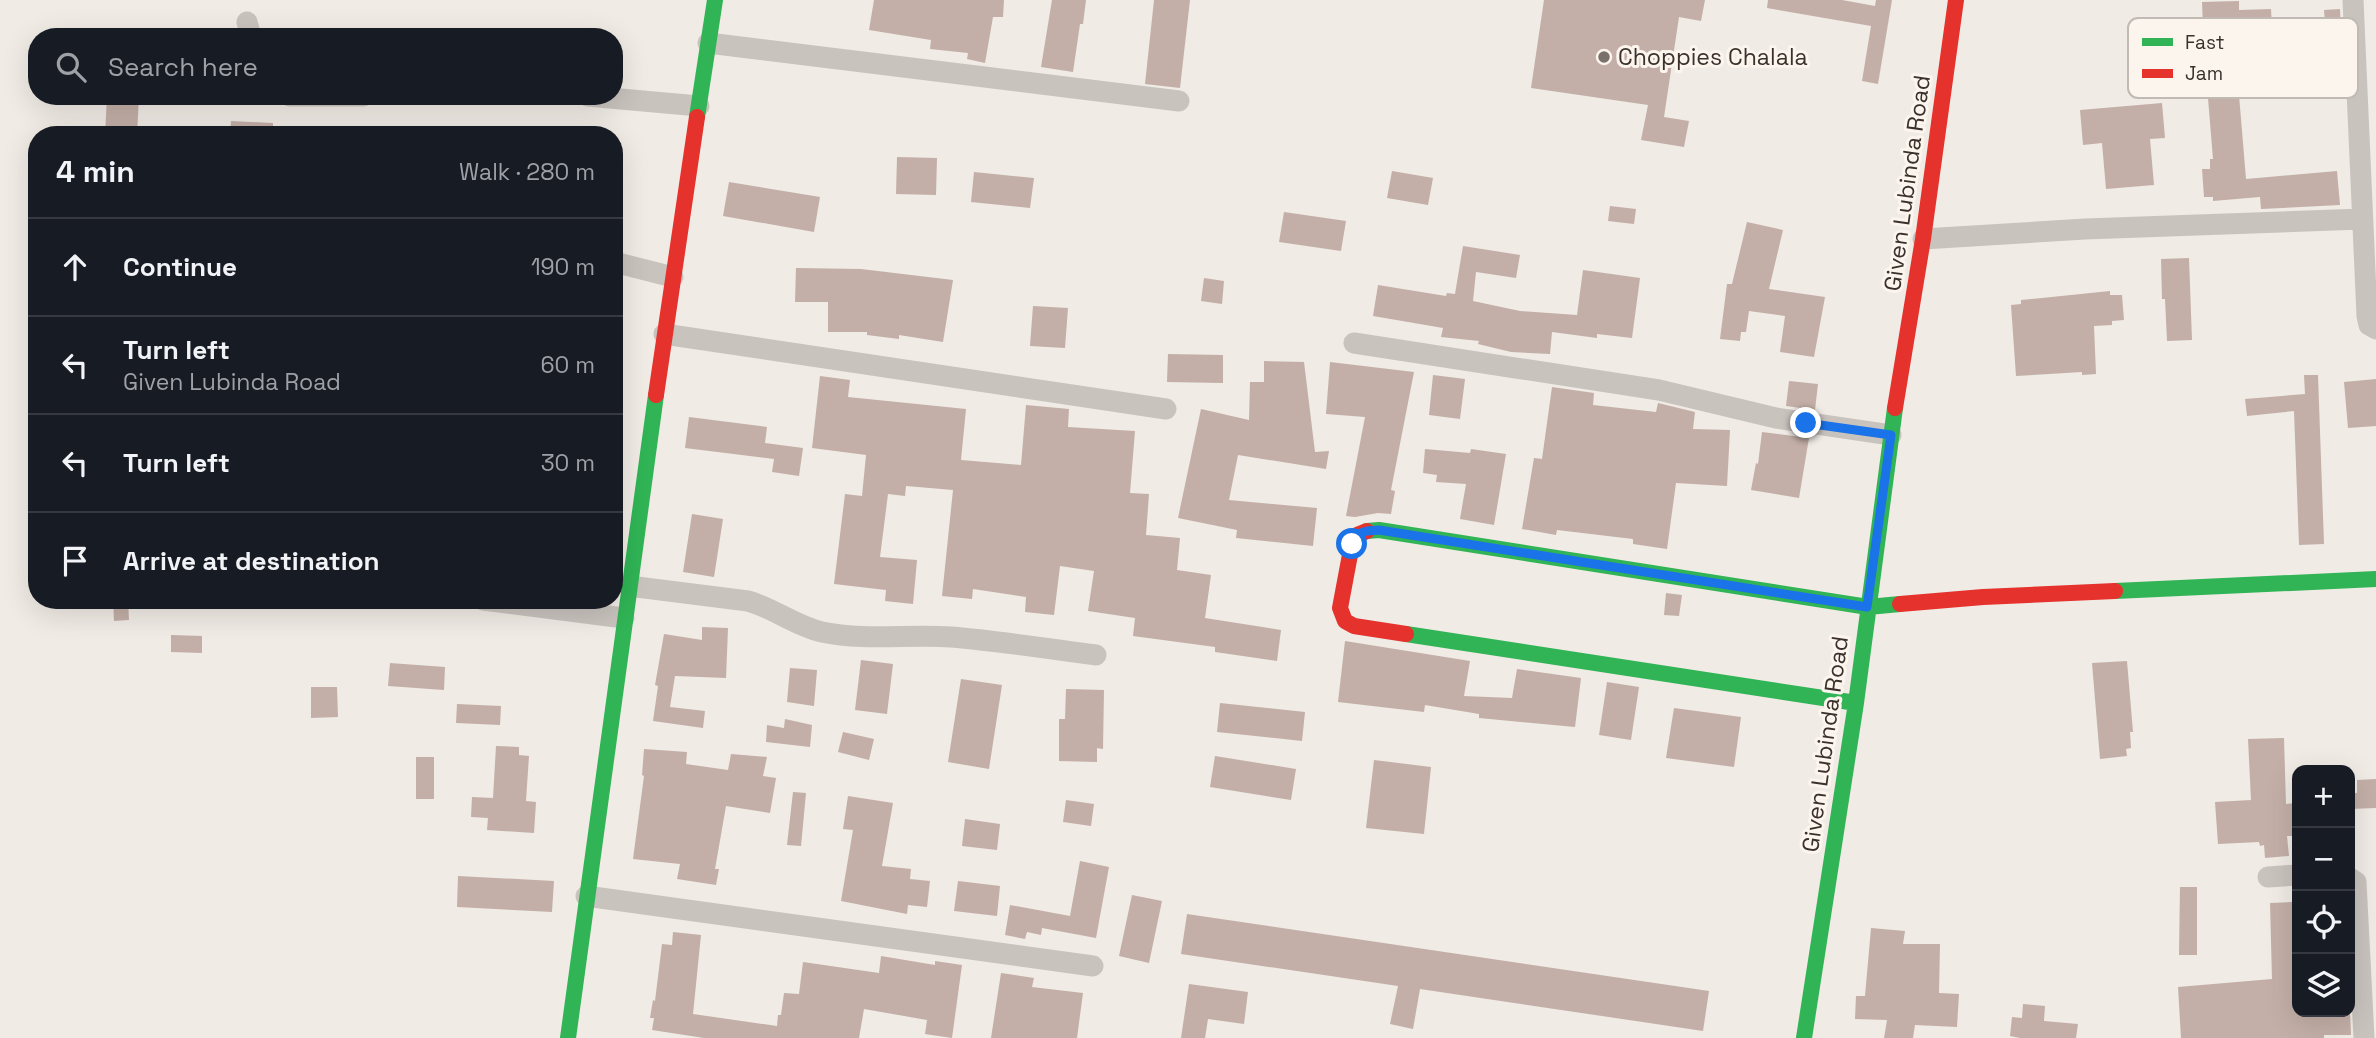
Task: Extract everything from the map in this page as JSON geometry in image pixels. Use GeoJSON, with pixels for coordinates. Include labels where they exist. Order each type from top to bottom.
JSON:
{"type":"FeatureCollection","features":[{"type":"Feature","properties":{"kind":"street"},"geometry":{"type":"LineString","coordinates":[[568,1038],[664,334],[715,0]]}},
{"type":"Feature","properties":{"kind":"street","name":"Given Lubinda Road"},"geometry":{"type":"LineString","coordinates":[[1804,1038],[1856,703],[1891,435],[1923,239],[1956,0]]}},
{"type":"Feature","properties":{"kind":"street"},"geometry":{"type":"LineString","coordinates":[[2353,0],[2354,18]]}},
{"type":"Feature","properties":{"kind":"street"},"geometry":{"type":"LineString","coordinates":[[708,43],[1179,101]]}},
{"type":"Feature","properties":{"kind":"street"},"geometry":{"type":"LineString","coordinates":[[2357,98],[2367,316],[2369,326],[2376,329]]}},
{"type":"Feature","properties":{"kind":"street"},"geometry":{"type":"LineString","coordinates":[[623,99],[699,106]]}},
{"type":"Feature","properties":{"kind":"street"},"geometry":{"type":"LineString","coordinates":[[1923,239],[2084,229],[2362,219]]}},
{"type":"Feature","properties":{"kind":"street"},"geometry":{"type":"LineString","coordinates":[[623,264],[673,277]]}},
{"type":"Feature","properties":{"kind":"street"},"geometry":{"type":"LineString","coordinates":[[664,334],[1166,409]]}},
{"type":"Feature","properties":{"kind":"street"},"geometry":{"type":"LineString","coordinates":[[1354,343],[1659,390],[1776,418],[1891,435]]}},
{"type":"Feature","properties":{"kind":"street"},"geometry":{"type":"LineString","coordinates":[[1856,703],[1354,626],[1345,621],[1340,608],[1352,544],[1357,534],[1379,530],[1867,607],[1983,597],[2376,579]]}},
{"type":"Feature","properties":{"kind":"street"},"geometry":{"type":"LineString","coordinates":[[629,586],[748,601],[769,608],[795,623],[826,633],[900,638],[950,637],[1096,654]]}},
{"type":"Feature","properties":{"kind":"street"},"geometry":{"type":"LineString","coordinates":[[554,609],[624,618]]}},
{"type":"Feature","properties":{"kind":"street"},"geometry":{"type":"LineString","coordinates":[[2268,877],[2292,875]]}},
{"type":"Feature","properties":{"kind":"street"},"geometry":{"type":"LineString","coordinates":[[2355,881],[2364,1038]]}},
{"type":"Feature","properties":{"kind":"street"},"geometry":{"type":"LineString","coordinates":[[586,896],[1093,965]]}},
{"type":"Feature","properties":{"kind":"building"},"geometry":{"type":"Polygon","coordinates":[[[874,0],[1004,0],[1003,17],[993,17],[985,63],[967,59],[968,53],[930,49],[931,40],[869,30],[874,0]]]}},
{"type":"Feature","properties":{"kind":"building"},"geometry":{"type":"Polygon","coordinates":[[[1052,0],[1086,0],[1073,72],[1041,67],[1052,0]]]}},
{"type":"Feature","properties":{"kind":"building"},"geometry":{"type":"Polygon","coordinates":[[[1154,0],[1190,0],[1180,88],[1145,84],[1154,0]]]}},
{"type":"Feature","properties":{"kind":"building","name":"Choppies Chalala"},"geometry":{"type":"Polygon","coordinates":[[[1544,0],[1705,0],[1701,21],[1679,17],[1664,117],[1689,121],[1684,147],[1641,140],[1648,105],[1531,88],[1544,0]]]}},
{"type":"Feature","properties":{"kind":"building"},"geometry":{"type":"Polygon","coordinates":[[[1768,0],[1842,0],[1875,6],[1876,0],[1892,0],[1878,84],[1862,81],[1871,26],[1767,8],[1768,0]]]}},
{"type":"Feature","properties":{"kind":"building"},"geometry":{"type":"Polygon","coordinates":[[[2239,1],[2239,10],[2271,9],[2271,18],[2203,18],[2202,2],[2239,1]]]}},
{"type":"Feature","properties":{"kind":"building"},"geometry":{"type":"Polygon","coordinates":[[[2340,9],[2340,18],[2325,18],[2324,10],[2340,9]]]}},
{"type":"Feature","properties":{"kind":"building"},"geometry":{"type":"Polygon","coordinates":[[[2208,98],[2239,98],[2246,179],[2337,171],[2340,205],[2261,209],[2260,197],[2213,201],[2213,197],[2204,197],[2202,169],[2210,169],[2210,159],[2213,159],[2208,98]]]}},
{"type":"Feature","properties":{"kind":"building"},"geometry":{"type":"Polygon","coordinates":[[[2162,103],[2165,138],[2150,139],[2154,185],[2106,189],[2102,143],[2083,145],[2080,110],[2162,103]]]}},
{"type":"Feature","properties":{"kind":"building"},"geometry":{"type":"Polygon","coordinates":[[[107,105],[139,105],[137,126],[105,126],[107,105]]]}},
{"type":"Feature","properties":{"kind":"building"},"geometry":{"type":"Polygon","coordinates":[[[231,121],[273,123],[273,126],[231,126],[231,121]]]}},
{"type":"Feature","properties":{"kind":"building"},"geometry":{"type":"Polygon","coordinates":[[[897,157],[937,158],[936,195],[896,194],[897,157]]]}},
{"type":"Feature","properties":{"kind":"building"},"geometry":{"type":"Polygon","coordinates":[[[1392,171],[1433,178],[1428,205],[1387,198],[1392,171]]]}},
{"type":"Feature","properties":{"kind":"building"},"geometry":{"type":"Polygon","coordinates":[[[974,172],[1034,178],[1030,208],[971,202],[974,172]]]}},
{"type":"Feature","properties":{"kind":"building"},"geometry":{"type":"Polygon","coordinates":[[[729,182],[820,197],[814,232],[723,216],[729,182]]]}},
{"type":"Feature","properties":{"kind":"building"},"geometry":{"type":"Polygon","coordinates":[[[1610,206],[1636,209],[1634,224],[1608,221],[1610,206]]]}},
{"type":"Feature","properties":{"kind":"building"},"geometry":{"type":"Polygon","coordinates":[[[1284,212],[1346,221],[1341,251],[1279,242],[1284,212]]]}},
{"type":"Feature","properties":{"kind":"building"},"geometry":{"type":"Polygon","coordinates":[[[1747,222],[1783,230],[1769,289],[1825,297],[1814,357],[1780,352],[1785,316],[1749,311],[1746,332],[1741,332],[1740,341],[1720,339],[1727,284],[1732,284],[1747,222]]]}},
{"type":"Feature","properties":{"kind":"building"},"geometry":{"type":"Polygon","coordinates":[[[1463,246],[1520,255],[1516,278],[1476,272],[1473,301],[1520,311],[1577,315],[1583,270],[1640,278],[1632,338],[1597,334],[1597,338],[1552,332],[1550,354],[1511,352],[1478,344],[1479,341],[1441,337],[1443,328],[1373,316],[1378,285],[1446,296],[1447,293],[1455,294],[1463,246]]]}},
{"type":"Feature","properties":{"kind":"building"},"geometry":{"type":"Polygon","coordinates":[[[2189,258],[2192,340],[2167,341],[2161,259],[2189,258]]]}},
{"type":"Feature","properties":{"kind":"building"},"geometry":{"type":"Polygon","coordinates":[[[796,268],[861,269],[953,280],[943,342],[899,335],[899,339],[867,335],[867,332],[828,332],[828,302],[795,302],[796,268]]]}},
{"type":"Feature","properties":{"kind":"building"},"geometry":{"type":"Polygon","coordinates":[[[1204,278],[1224,281],[1222,304],[1201,301],[1204,278]]]}},
{"type":"Feature","properties":{"kind":"building"},"geometry":{"type":"Polygon","coordinates":[[[2110,291],[2110,295],[2122,295],[2124,320],[2112,321],[2112,325],[2094,326],[2096,374],[2082,375],[2082,372],[2016,376],[2011,305],[2021,304],[2021,300],[2110,291]]]}},
{"type":"Feature","properties":{"kind":"building"},"geometry":{"type":"Polygon","coordinates":[[[1033,306],[1068,308],[1065,348],[1030,346],[1033,306]]]}},
{"type":"Feature","properties":{"kind":"building"},"geometry":{"type":"Polygon","coordinates":[[[1168,354],[1223,355],[1223,383],[1167,382],[1168,354]]]}},
{"type":"Feature","properties":{"kind":"building"},"geometry":{"type":"Polygon","coordinates":[[[1264,361],[1304,362],[1315,452],[1329,451],[1326,469],[1238,455],[1229,500],[1317,508],[1313,546],[1236,538],[1237,530],[1178,518],[1201,409],[1249,420],[1250,382],[1264,382],[1264,361]]]}},
{"type":"Feature","properties":{"kind":"building"},"geometry":{"type":"Polygon","coordinates":[[[1330,362],[1414,372],[1391,490],[1395,491],[1391,514],[1346,516],[1365,417],[1326,414],[1330,362]]]}},
{"type":"Feature","properties":{"kind":"building"},"geometry":{"type":"Polygon","coordinates":[[[1433,375],[1465,379],[1460,419],[1429,415],[1433,375]]]}},
{"type":"Feature","properties":{"kind":"building"},"geometry":{"type":"Polygon","coordinates":[[[2304,375],[2318,375],[2324,544],[2299,545],[2294,411],[2247,416],[2245,399],[2305,394],[2304,375]]]}},
{"type":"Feature","properties":{"kind":"building"},"geometry":{"type":"Polygon","coordinates":[[[820,376],[850,380],[848,397],[966,409],[961,460],[1021,465],[1026,405],[1069,409],[1068,427],[1135,431],[1130,493],[1149,494],[1146,535],[1180,538],[1177,570],[1211,575],[1205,618],[1281,630],[1277,661],[1215,652],[1215,647],[1133,636],[1135,618],[1088,611],[1094,571],[1060,566],[1054,615],[1025,612],[1026,597],[973,589],[972,599],[942,596],[953,490],[906,486],[905,496],[888,494],[880,557],[917,560],[913,604],[885,601],[886,590],[834,584],[845,494],[862,496],[866,455],[812,448],[820,376]]]}},
{"type":"Feature","properties":{"kind":"building"},"geometry":{"type":"Polygon","coordinates":[[[2376,379],[2376,426],[2348,428],[2344,382],[2376,379]]]}},
{"type":"Feature","properties":{"kind":"building"},"geometry":{"type":"Polygon","coordinates":[[[1789,381],[1818,384],[1815,410],[1786,406],[1789,381]]]}},
{"type":"Feature","properties":{"kind":"building"},"geometry":{"type":"Polygon","coordinates":[[[1552,387],[1594,393],[1593,405],[1656,412],[1658,403],[1695,412],[1693,429],[1730,430],[1727,486],[1676,483],[1667,549],[1633,544],[1633,539],[1557,530],[1556,535],[1522,529],[1534,458],[1542,459],[1552,387]]]}},
{"type":"Feature","properties":{"kind":"building"},"geometry":{"type":"Polygon","coordinates":[[[689,417],[767,427],[765,443],[803,448],[799,476],[772,472],[774,459],[685,448],[689,417]]]}},
{"type":"Feature","properties":{"kind":"building"},"geometry":{"type":"Polygon","coordinates":[[[1762,432],[1809,438],[1799,498],[1751,490],[1762,432]]]}},
{"type":"Feature","properties":{"kind":"building"},"geometry":{"type":"Polygon","coordinates":[[[1425,449],[1470,453],[1471,449],[1506,454],[1494,525],[1460,519],[1466,484],[1436,482],[1437,475],[1423,473],[1425,449]]]}},
{"type":"Feature","properties":{"kind":"building"},"geometry":{"type":"Polygon","coordinates":[[[692,514],[723,519],[714,577],[683,572],[692,514]]]}},
{"type":"Feature","properties":{"kind":"building"},"geometry":{"type":"Polygon","coordinates":[[[1666,593],[1682,595],[1679,616],[1664,615],[1666,593]]]}},
{"type":"Feature","properties":{"kind":"building"},"geometry":{"type":"Polygon","coordinates":[[[113,609],[128,609],[129,620],[114,621],[113,609]]]}},
{"type":"Feature","properties":{"kind":"building"},"geometry":{"type":"Polygon","coordinates":[[[702,627],[728,628],[726,678],[675,676],[670,707],[705,711],[703,728],[653,721],[658,686],[655,685],[664,634],[702,640],[702,627]]]}},
{"type":"Feature","properties":{"kind":"building"},"geometry":{"type":"Polygon","coordinates":[[[171,635],[202,636],[202,653],[171,652],[171,635]]]}},
{"type":"Feature","properties":{"kind":"building"},"geometry":{"type":"Polygon","coordinates":[[[1345,641],[1470,661],[1464,696],[1512,698],[1517,669],[1581,678],[1575,727],[1479,718],[1479,714],[1425,705],[1424,712],[1338,702],[1345,641]]]}},
{"type":"Feature","properties":{"kind":"building"},"geometry":{"type":"Polygon","coordinates":[[[861,660],[893,664],[887,714],[855,710],[861,660]]]}},
{"type":"Feature","properties":{"kind":"building"},"geometry":{"type":"Polygon","coordinates":[[[2127,661],[2133,732],[2130,732],[2131,748],[2126,749],[2127,756],[2100,759],[2092,663],[2127,661]]]}},
{"type":"Feature","properties":{"kind":"building"},"geometry":{"type":"Polygon","coordinates":[[[390,663],[445,667],[444,690],[388,686],[390,663]]]}},
{"type":"Feature","properties":{"kind":"building"},"geometry":{"type":"Polygon","coordinates":[[[790,668],[817,670],[814,706],[787,702],[790,668]]]}},
{"type":"Feature","properties":{"kind":"building"},"geometry":{"type":"Polygon","coordinates":[[[961,679],[1002,685],[989,769],[948,762],[961,679]]]}},
{"type":"Feature","properties":{"kind":"building"},"geometry":{"type":"Polygon","coordinates":[[[1607,682],[1639,687],[1631,740],[1599,735],[1607,682]]]}},
{"type":"Feature","properties":{"kind":"building"},"geometry":{"type":"Polygon","coordinates":[[[311,687],[337,687],[338,717],[311,718],[311,687]]]}},
{"type":"Feature","properties":{"kind":"building"},"geometry":{"type":"Polygon","coordinates":[[[1066,689],[1104,690],[1103,749],[1097,748],[1097,762],[1059,761],[1059,719],[1065,719],[1066,689]]]}},
{"type":"Feature","properties":{"kind":"building"},"geometry":{"type":"Polygon","coordinates":[[[1220,703],[1305,712],[1302,741],[1217,732],[1220,703]]]}},
{"type":"Feature","properties":{"kind":"building"},"geometry":{"type":"Polygon","coordinates":[[[457,704],[501,706],[500,725],[456,723],[457,704]]]}},
{"type":"Feature","properties":{"kind":"building"},"geometry":{"type":"Polygon","coordinates":[[[1674,708],[1741,717],[1734,767],[1666,758],[1674,708]]]}},
{"type":"Feature","properties":{"kind":"building"},"geometry":{"type":"Polygon","coordinates":[[[785,719],[812,725],[810,747],[766,742],[767,725],[784,728],[785,719]]]}},
{"type":"Feature","properties":{"kind":"building"},"geometry":{"type":"Polygon","coordinates":[[[843,732],[874,739],[869,760],[838,752],[843,732]]]}},
{"type":"Feature","properties":{"kind":"building"},"geometry":{"type":"Polygon","coordinates":[[[2284,738],[2286,804],[2292,803],[2292,836],[2287,836],[2289,856],[2265,858],[2264,845],[2260,846],[2259,842],[2218,844],[2215,802],[2251,800],[2248,739],[2284,738]]]}},
{"type":"Feature","properties":{"kind":"building"},"geometry":{"type":"Polygon","coordinates":[[[496,746],[519,747],[519,755],[529,756],[526,801],[536,802],[534,833],[487,830],[488,818],[471,817],[472,797],[493,798],[496,746]]]}},
{"type":"Feature","properties":{"kind":"building"},"geometry":{"type":"Polygon","coordinates":[[[644,749],[687,752],[686,764],[728,770],[731,754],[767,757],[763,776],[776,778],[770,813],[726,806],[715,869],[719,869],[716,885],[677,879],[680,864],[633,859],[644,776],[644,749]]]}},
{"type":"Feature","properties":{"kind":"building"},"geometry":{"type":"Polygon","coordinates":[[[1215,756],[1296,769],[1291,800],[1210,787],[1215,756]]]}},
{"type":"Feature","properties":{"kind":"building"},"geometry":{"type":"Polygon","coordinates":[[[416,757],[434,757],[434,799],[416,799],[416,757]]]}},
{"type":"Feature","properties":{"kind":"building"},"geometry":{"type":"Polygon","coordinates":[[[1374,760],[1431,767],[1424,834],[1366,828],[1374,760]]]}},
{"type":"Feature","properties":{"kind":"building"},"geometry":{"type":"Polygon","coordinates":[[[2376,779],[2376,808],[2355,809],[2357,780],[2376,779]]]}},
{"type":"Feature","properties":{"kind":"building"},"geometry":{"type":"Polygon","coordinates":[[[793,792],[806,793],[801,846],[787,845],[793,792]]]}},
{"type":"Feature","properties":{"kind":"building"},"geometry":{"type":"Polygon","coordinates":[[[848,796],[893,803],[882,866],[911,869],[910,879],[930,881],[927,907],[908,905],[907,914],[841,901],[853,830],[843,829],[848,796]]]}},
{"type":"Feature","properties":{"kind":"building"},"geometry":{"type":"Polygon","coordinates":[[[1066,800],[1094,804],[1091,826],[1063,822],[1066,800]]]}},
{"type":"Feature","properties":{"kind":"building"},"geometry":{"type":"Polygon","coordinates":[[[965,819],[1000,824],[997,850],[962,846],[965,819]]]}},
{"type":"Feature","properties":{"kind":"building"},"geometry":{"type":"Polygon","coordinates":[[[1080,861],[1109,867],[1096,938],[1042,928],[1041,935],[1027,932],[1025,939],[1005,935],[1010,905],[1070,916],[1080,861]]]}},
{"type":"Feature","properties":{"kind":"building"},"geometry":{"type":"Polygon","coordinates":[[[458,876],[554,881],[552,912],[457,907],[458,876]]]}},
{"type":"Feature","properties":{"kind":"building"},"geometry":{"type":"Polygon","coordinates":[[[958,881],[1000,886],[997,916],[954,911],[958,881]]]}},
{"type":"Feature","properties":{"kind":"building"},"geometry":{"type":"Polygon","coordinates":[[[2180,887],[2197,887],[2197,955],[2179,955],[2180,887]]]}},
{"type":"Feature","properties":{"kind":"building"},"geometry":{"type":"Polygon","coordinates":[[[1132,895],[1162,901],[1149,963],[1119,956],[1132,895]]]}},
{"type":"Feature","properties":{"kind":"building"},"geometry":{"type":"Polygon","coordinates":[[[2292,902],[2292,1017],[2350,1017],[2351,1035],[2324,1035],[2324,1038],[2181,1038],[2178,987],[2272,979],[2270,903],[2292,902]]]}},
{"type":"Feature","properties":{"kind":"building"},"geometry":{"type":"Polygon","coordinates":[[[1187,914],[1709,991],[1703,1031],[1420,989],[1413,1029],[1390,1024],[1398,986],[1181,954],[1187,914]]]}},
{"type":"Feature","properties":{"kind":"building"},"geometry":{"type":"Polygon","coordinates":[[[1871,928],[1905,931],[1903,944],[1940,944],[1939,993],[1959,994],[1957,1027],[1915,1025],[1913,1038],[1884,1038],[1887,1020],[1855,1019],[1856,996],[1865,996],[1871,928]]]}},
{"type":"Feature","properties":{"kind":"building"},"geometry":{"type":"Polygon","coordinates":[[[673,932],[701,935],[693,1014],[777,1026],[784,993],[799,994],[803,962],[879,973],[881,956],[935,965],[935,961],[962,965],[952,1038],[925,1034],[927,1020],[864,1009],[859,1038],[704,1038],[652,1030],[654,1018],[650,1018],[653,1000],[655,1001],[662,944],[672,945],[673,932]]]}},
{"type":"Feature","properties":{"kind":"building"},"geometry":{"type":"Polygon","coordinates":[[[1001,973],[1034,978],[1032,987],[1083,993],[1077,1038],[991,1038],[1001,973]]]}},
{"type":"Feature","properties":{"kind":"building"},"geometry":{"type":"Polygon","coordinates":[[[1189,984],[1248,992],[1244,1024],[1208,1019],[1205,1038],[1181,1038],[1189,984]]]}},
{"type":"Feature","properties":{"kind":"building"},"geometry":{"type":"Polygon","coordinates":[[[2023,1004],[2045,1006],[2044,1021],[2078,1024],[2076,1038],[2010,1036],[2012,1017],[2022,1018],[2023,1004]]]}},
{"type":"Feature","properties":{"kind":"traffic: fast"},"geometry":{"type":"LineString","coordinates":[[697,117],[715,0]]}},
{"type":"Feature","properties":{"kind":"traffic: fast"},"geometry":{"type":"LineString","coordinates":[[568,1038],[656,395]]}},
{"type":"Feature","properties":{"kind":"traffic: fast"},"geometry":{"type":"LineString","coordinates":[[1804,1038],[1856,703],[1895,408]]}},
{"type":"Feature","properties":{"kind":"traffic: fast"},"geometry":{"type":"LineString","coordinates":[[1367,531],[1379,530],[1868,607],[1900,604]]}},
{"type":"Feature","properties":{"kind":"traffic: fast"},"geometry":{"type":"LineString","coordinates":[[2115,591],[2376,579]]}},
{"type":"Feature","properties":{"kind":"traffic: fast"},"geometry":{"type":"LineString","coordinates":[[1406,634],[1856,703]]}},
{"type":"Feature","properties":{"kind":"traffic: jam"},"geometry":{"type":"LineString","coordinates":[[1895,408],[1923,239],[1956,0]]}},
{"type":"Feature","properties":{"kind":"traffic: jam"},"geometry":{"type":"LineString","coordinates":[[656,395],[697,117]]}},
{"type":"Feature","properties":{"kind":"traffic: jam"},"geometry":{"type":"LineString","coordinates":[[1367,531],[1357,535],[1352,544],[1340,608],[1345,621],[1354,626],[1406,634]]}},
{"type":"Feature","properties":{"kind":"traffic: jam"},"geometry":{"type":"LineString","coordinates":[[1900,604],[2115,591]]}},
{"type":"Feature","properties":{"kind":"place","name":"Choppies Chalala"},"geometry":{"type":"Point","coordinates":[1604,57]}},
{"type":"Feature","properties":{"kind":"route"},"geometry":{"type":"LineString","coordinates":[[1352,544],[1357,534],[1379,530],[1867,607],[1891,435],[1806,423]]}}]}
